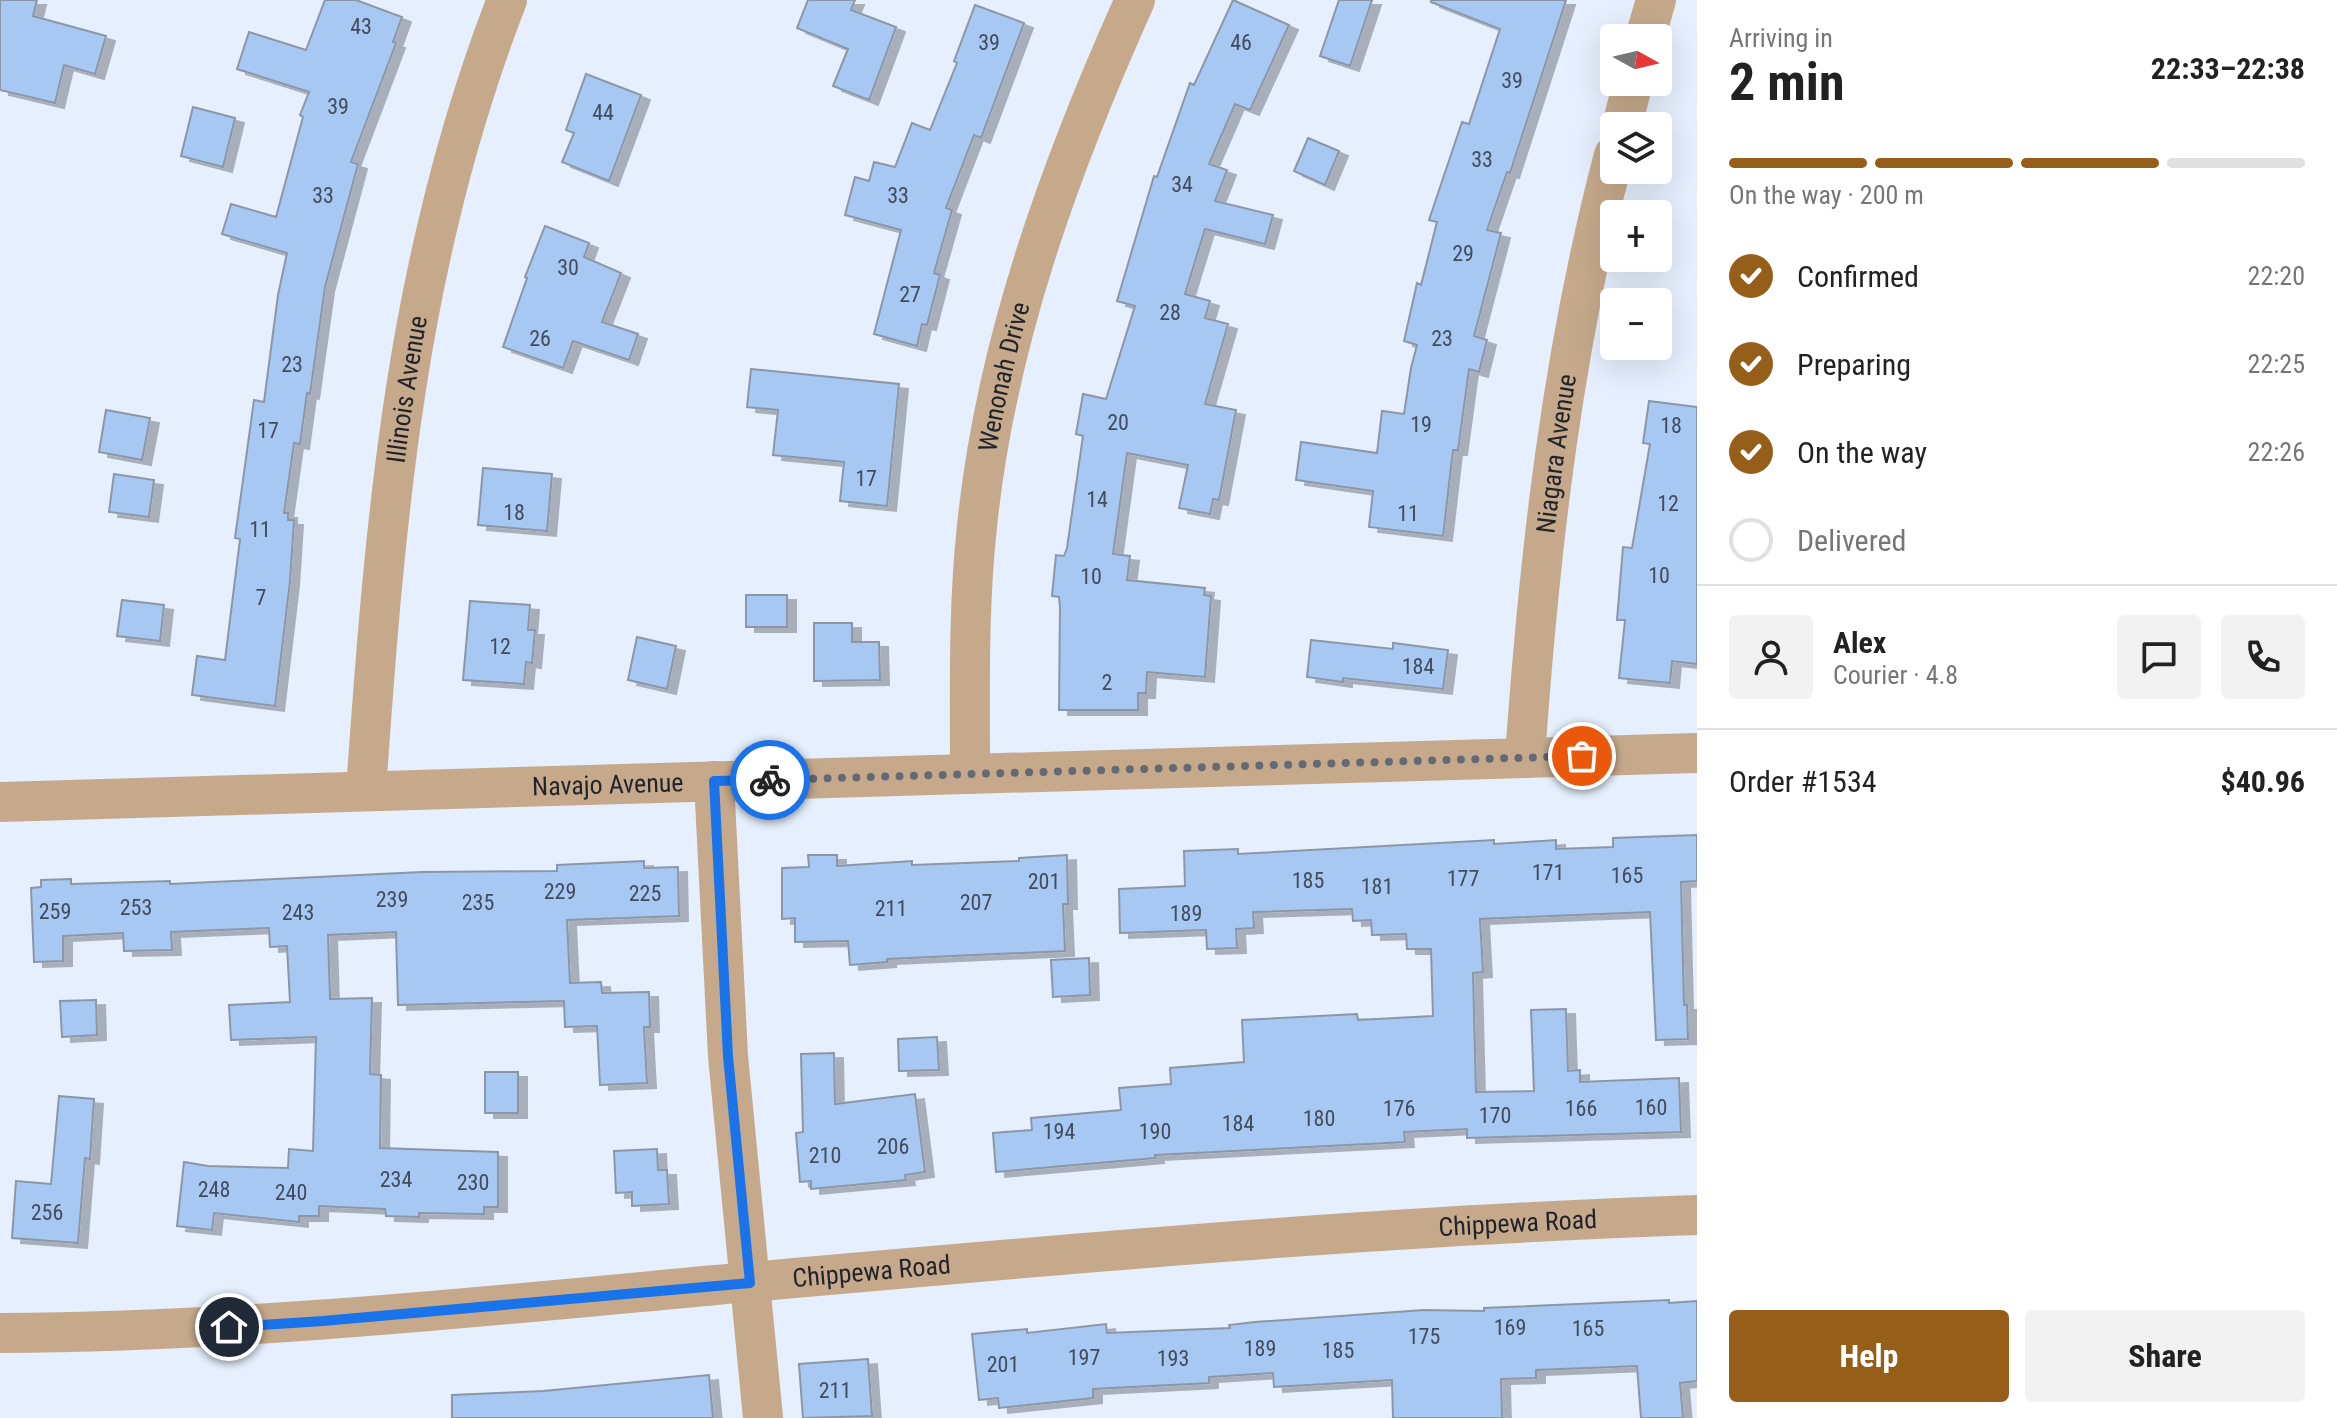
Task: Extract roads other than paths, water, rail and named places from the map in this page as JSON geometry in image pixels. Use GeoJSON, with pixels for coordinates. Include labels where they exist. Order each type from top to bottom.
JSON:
{"type":"FeatureCollection","features":[{"type":"Feature","properties":{"kind":"street","name":"Illinois Avenue"},"geometry":{"type":"LineString","coordinates":[[366,791],[386,533],[412,346],[436,229],[463,128],[507,0]]}},
{"type":"Feature","properties":{"kind":"street","name":"Wenonah Drive"},"geometry":{"type":"LineString","coordinates":[[970,774],[973,578],[994,410],[1020,304],[1061,179],[1092,97],[1135,0]]}},
{"type":"Feature","properties":{"kind":"street"},"geometry":{"type":"LineString","coordinates":[[1649,24],[1656,0]]}},
{"type":"Feature","properties":{"kind":"street","name":"Niagara Avenue"},"geometry":{"type":"LineString","coordinates":[[1525,758],[1541,555],[1554,457],[1588,264],[1607,184]]}},
{"type":"Feature","properties":{"kind":"street","name":"Navajo Avenue"},"geometry":{"type":"LineString","coordinates":[[0,802],[1697,753]]}},
{"type":"Feature","properties":{"kind":"street"},"geometry":{"type":"LineString","coordinates":[[714,781],[728,1056],[763,1418]]}},
{"type":"Feature","properties":{"kind":"street","name":"Chippewa Road"},"geometry":{"type":"LineString","coordinates":[[0,1333],[276,1325],[1315,1234],[1501,1222],[1697,1215]]}}]}
